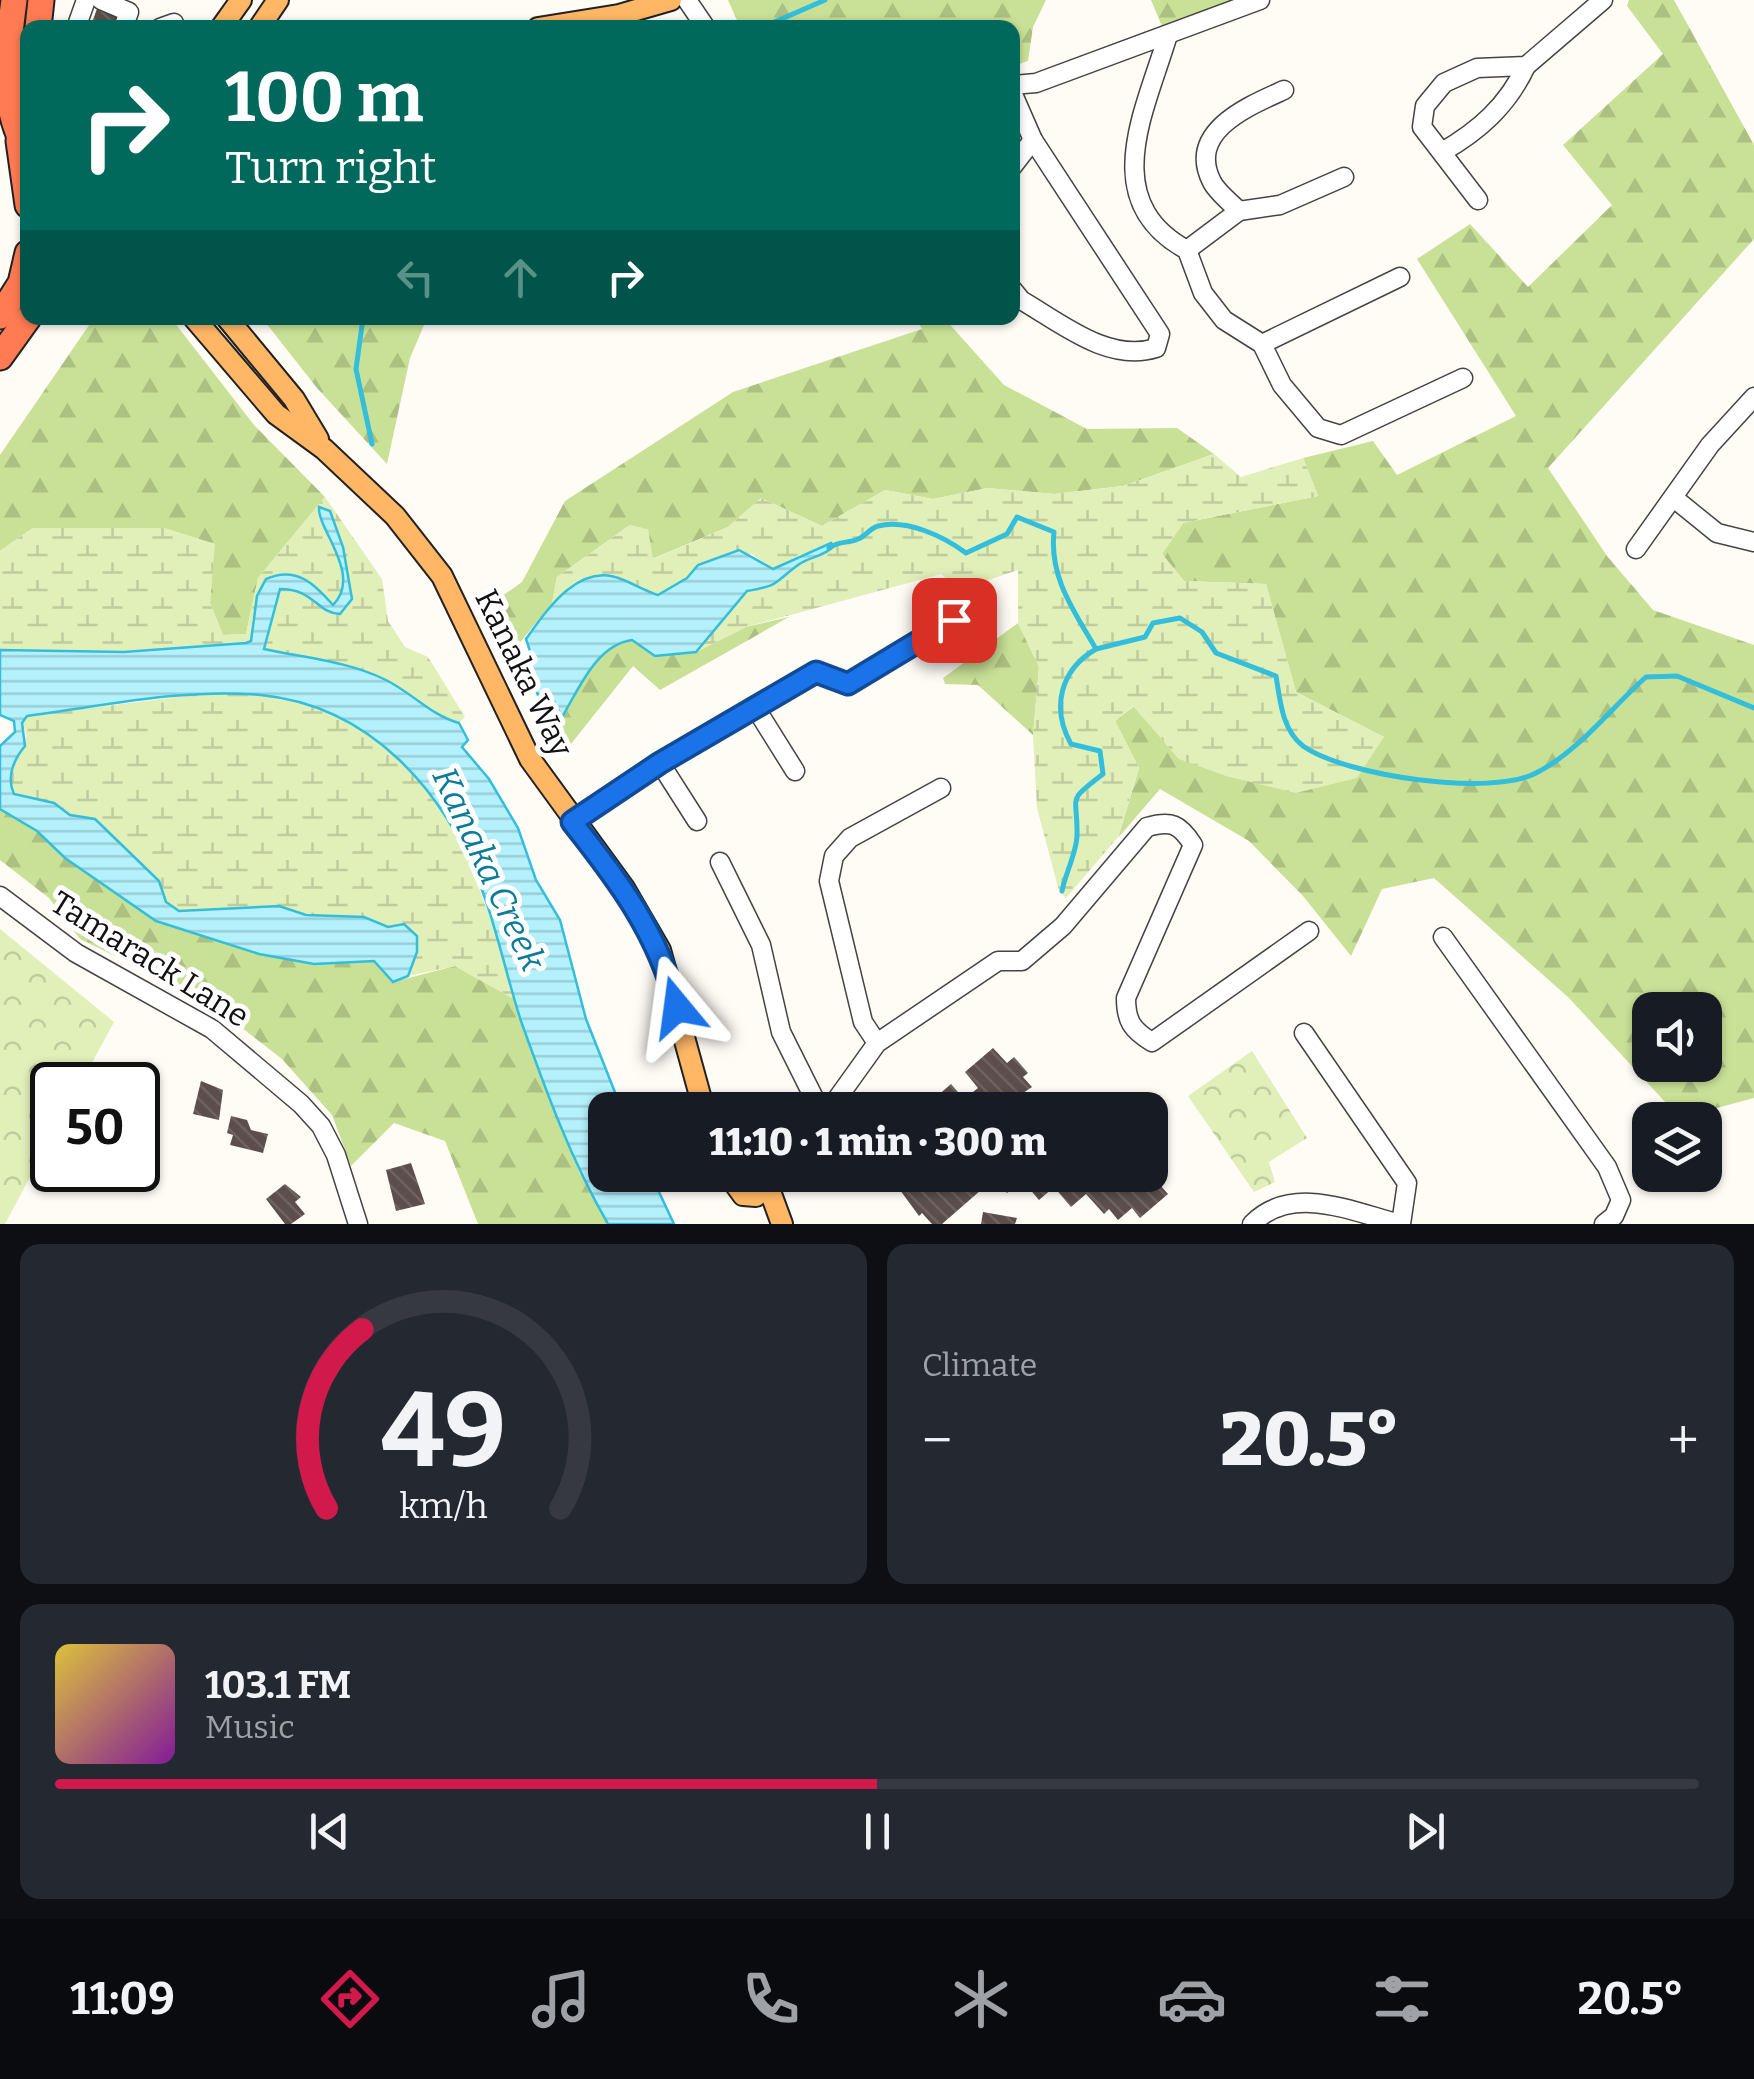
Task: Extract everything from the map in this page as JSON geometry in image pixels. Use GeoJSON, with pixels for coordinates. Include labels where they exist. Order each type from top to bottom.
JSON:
{"type":"FeatureCollection","features":[{"type":"Feature","properties":{"kind":"highway"},"geometry":{"type":"LineString","coordinates":[[14,0],[4,92],[20,138]]}},
{"type":"Feature","properties":{"kind":"highway"},"geometry":{"type":"LineString","coordinates":[[0,316],[20,285]]}},
{"type":"Feature","properties":{"kind":"highway"},"geometry":{"type":"LineString","coordinates":[[0,357],[23,325]]}},
{"type":"Feature","properties":{"kind":"main road"},"geometry":{"type":"LineString","coordinates":[[588,20],[671,0]]}},
{"type":"Feature","properties":{"kind":"main road","name":"Kanaka Way"},"geometry":{"type":"LineString","coordinates":[[200,325],[276,414],[324,449],[395,516],[442,576],[530,759],[572,822],[624,888],[660,950],[699,1092]]}},
{"type":"Feature","properties":{"kind":"main road","name":"Kanaka Way"},"geometry":{"type":"LineString","coordinates":[[233,325],[294,399],[324,449]]}},
{"type":"Feature","properties":{"kind":"main road"},"geometry":{"type":"LineString","coordinates":[[744,1192],[770,1224]]}},
{"type":"Feature","properties":{"kind":"main road"},"geometry":{"type":"LineString","coordinates":[[772,1192],[782,1224]]}},
{"type":"Feature","properties":{"kind":"street"},"geometry":{"type":"LineString","coordinates":[[101,0],[130,12],[126,20]]}},
{"type":"Feature","properties":{"kind":"street"},"geometry":{"type":"LineString","coordinates":[[1020,87],[1167,38],[1260,0]]}},
{"type":"Feature","properties":{"kind":"street"},"geometry":{"type":"LineString","coordinates":[[1442,152],[1470,136],[1513,94],[1526,66],[1603,0]]}},
{"type":"Feature","properties":{"kind":"street"},"geometry":{"type":"LineString","coordinates":[[1167,38],[1131,158],[1135,190],[1168,240],[1186,250],[1203,293],[1224,320],[1262,344],[1282,384],[1318,428],[1341,435],[1463,378]]}},
{"type":"Feature","properties":{"kind":"street"},"geometry":{"type":"LineString","coordinates":[[1478,200],[1422,127],[1425,106],[1444,83],[1477,68],[1526,66]]}},
{"type":"Feature","properties":{"kind":"street"},"geometry":{"type":"LineString","coordinates":[[1238,211],[1212,182],[1207,156],[1214,133],[1232,114],[1284,90]]}},
{"type":"Feature","properties":{"kind":"street"},"geometry":{"type":"LineString","coordinates":[[1020,108],[1033,140],[1160,334],[1156,348],[1142,352],[1110,350],[1020,300]]}},
{"type":"Feature","properties":{"kind":"street"},"geometry":{"type":"LineString","coordinates":[[1020,157],[1033,140]]}},
{"type":"Feature","properties":{"kind":"street"},"geometry":{"type":"LineString","coordinates":[[1186,250],[1238,211],[1280,205],[1344,177]]}},
{"type":"Feature","properties":{"kind":"street"},"geometry":{"type":"LineString","coordinates":[[1262,344],[1400,277]]}},
{"type":"Feature","properties":{"kind":"street"},"geometry":{"type":"LineString","coordinates":[[1636,549],[1710,445],[1754,397]]}},
{"type":"Feature","properties":{"kind":"street"},"geometry":{"type":"LineString","coordinates":[[1675,499],[1717,533],[1754,542]]}},
{"type":"Feature","properties":{"kind":"street"},"geometry":{"type":"LineString","coordinates":[[572,822],[660,763],[816,672],[848,684],[954,620]]}},
{"type":"Feature","properties":{"kind":"street"},"geometry":{"type":"LineString","coordinates":[[755,708],[795,771]]}},
{"type":"Feature","properties":{"kind":"street"},"geometry":{"type":"LineString","coordinates":[[660,763],[698,821]]}},
{"type":"Feature","properties":{"kind":"street"},"geometry":{"type":"LineString","coordinates":[[877,1043],[864,1022],[828,881],[834,856],[850,838],[941,788]]}},
{"type":"Feature","properties":{"kind":"street"},"geometry":{"type":"LineString","coordinates":[[842,1092],[877,1043],[998,961],[1022,961],[1062,926],[1147,827],[1167,821],[1182,828],[1192,845],[1126,998],[1126,1017],[1135,1032],[1152,1042],[1309,932]]}},
{"type":"Feature","properties":{"kind":"street"},"geometry":{"type":"LineString","coordinates":[[720,862],[761,945],[781,1032],[811,1092]]}},
{"type":"Feature","properties":{"kind":"street","name":"Tamarack Lane"},"geometry":{"type":"LineString","coordinates":[[0,896],[76,953],[212,1029],[302,1104],[321,1126],[336,1154],[358,1224]]}},
{"type":"Feature","properties":{"kind":"street"},"geometry":{"type":"LineString","coordinates":[[1444,938],[1607,1167],[1621,1200],[1614,1216],[1604,1224]]}},
{"type":"Feature","properties":{"kind":"street"},"geometry":{"type":"LineString","coordinates":[[1252,1224],[1265,1212],[1295,1202],[1401,1224],[1407,1183],[1304,1034]]}},
{"type":"Feature","properties":{"kind":"green space"},"geometry":{"type":"Polygon","coordinates":[[[728,0],[1046,0],[1033,27],[1028,61],[1020,64],[1020,20],[737,20],[728,0]]]}},
{"type":"Feature","properties":{"kind":"green space"},"geometry":{"type":"Polygon","coordinates":[[[1151,0],[1255,0],[1167,38],[1151,0]]]}},
{"type":"Feature","properties":{"kind":"green space"},"geometry":{"type":"Polygon","coordinates":[[[1629,0],[1674,0],[1754,145],[1754,239],[1548,468],[1607,556],[1653,610],[1754,645],[1754,1098],[1722,1107],[1722,1102],[1665,1102],[1647,1082],[1722,1082],[1722,992],[1632,992],[1632,1066],[1569,998],[1434,878],[1382,889],[1351,956],[1303,896],[1249,841],[1160,789],[1118,838],[1139,768],[1115,721],[1134,706],[1179,759],[1384,737],[1296,692],[1266,584],[1184,581],[1162,554],[1183,523],[1318,496],[1303,458],[1373,441],[1397,475],[1516,416],[1417,259],[1470,224],[1528,287],[1612,205],[1563,145],[1663,54],[1627,6],[1629,0]]]}},
{"type":"Feature","properties":{"kind":"green space"},"geometry":{"type":"Polygon","coordinates":[[[89,325],[176,325],[254,425],[325,497],[258,578],[246,634],[223,635],[210,603],[214,544],[164,528],[33,528],[0,551],[0,455],[89,325]]]}},
{"type":"Feature","properties":{"kind":"green space"},"geometry":{"type":"Polygon","coordinates":[[[268,325],[424,325],[410,358],[387,464],[317,388],[268,325]]]}},
{"type":"Feature","properties":{"kind":"green space"},"geometry":{"type":"Polygon","coordinates":[[[920,325],[950,325],[1004,385],[1087,429],[1177,428],[1214,454],[1123,486],[1054,494],[988,488],[933,499],[885,490],[822,526],[761,498],[728,527],[652,559],[630,525],[557,577],[552,603],[509,656],[488,606],[522,582],[565,501],[733,392],[922,329],[920,325]]]}},
{"type":"Feature","properties":{"kind":"green space"},"geometry":{"type":"Polygon","coordinates":[[[1214,454],[1241,477],[1303,458],[1318,496],[1183,523],[1162,554],[1184,581],[1266,584],[1296,692],[1384,737],[1357,778],[1296,793],[1226,776],[1179,759],[1133,706],[1115,721],[1139,768],[1118,837],[1066,898],[1059,891],[1037,808],[1033,735],[1039,667],[1018,623],[1018,570],[959,590],[941,574],[746,627],[696,652],[747,591],[771,585],[834,546],[799,555],[773,569],[752,554],[721,560],[658,595],[614,579],[594,579],[552,603],[557,577],[630,525],[648,529],[653,559],[728,527],[761,498],[822,526],[885,490],[933,499],[988,488],[1054,494],[1123,486],[1214,454]]]}},
{"type":"Feature","properties":{"kind":"green space"},"geometry":{"type":"Polygon","coordinates":[[[325,497],[382,579],[388,621],[405,647],[428,657],[465,717],[459,723],[395,685],[356,668],[264,650],[280,589],[304,591],[329,613],[352,599],[343,548],[330,511],[319,517],[339,554],[340,597],[330,604],[300,577],[276,575],[252,619],[251,641],[124,652],[0,650],[0,551],[33,528],[164,528],[215,544],[210,603],[223,635],[246,634],[258,578],[325,497]]]}},
{"type":"Feature","properties":{"kind":"green space"},"geometry":{"type":"Polygon","coordinates":[[[789,617],[660,690],[633,666],[563,754],[549,745],[534,715],[555,703],[562,716],[590,669],[619,644],[632,640],[655,656],[696,652],[746,627],[789,617]]]}},
{"type":"Feature","properties":{"kind":"green space"},"geometry":{"type":"Polygon","coordinates":[[[1018,623],[1039,667],[1033,735],[978,685],[945,684],[943,678],[1018,623]]]}},
{"type":"Feature","properties":{"kind":"green space"},"geometry":{"type":"Polygon","coordinates":[[[209,693],[275,697],[323,707],[376,735],[407,764],[434,798],[456,836],[490,919],[516,1000],[455,966],[408,976],[417,952],[388,927],[364,917],[306,915],[279,906],[179,911],[166,902],[159,881],[95,819],[70,815],[54,803],[13,794],[11,771],[27,736],[22,723],[26,716],[209,693]]]}},
{"type":"Feature","properties":{"kind":"green space"},"geometry":{"type":"Polygon","coordinates":[[[0,809],[37,831],[65,858],[156,921],[314,964],[374,961],[393,982],[455,966],[516,1000],[580,1174],[608,1224],[478,1224],[445,1141],[394,1123],[351,1166],[332,1115],[282,1059],[206,1000],[80,939],[49,898],[0,860],[0,809]]]}},
{"type":"Feature","properties":{"kind":"green space"},"geometry":{"type":"Polygon","coordinates":[[[0,929],[114,1022],[92,1062],[30,1062],[30,1177],[5,1224],[0,1224],[0,929]]]}},
{"type":"Feature","properties":{"kind":"green space"},"geometry":{"type":"Polygon","coordinates":[[[1252,1051],[1307,1138],[1269,1162],[1275,1182],[1254,1192],[1188,1096],[1252,1051]]]}},
{"type":"Feature","properties":{"kind":"water","name":"Kanaka Creek"},"geometry":{"type":"Polygon","coordinates":[[[319,507],[330,511],[343,547],[352,599],[340,614],[332,613],[301,593],[280,589],[264,649],[371,674],[459,723],[468,740],[462,747],[489,779],[518,828],[536,880],[560,920],[586,1019],[615,1092],[588,1092],[588,1186],[521,1021],[488,906],[466,854],[425,788],[370,735],[301,702],[261,695],[202,694],[144,699],[27,716],[22,723],[25,746],[15,762],[11,781],[14,794],[54,803],[70,815],[95,819],[159,881],[166,902],[179,911],[279,906],[306,915],[364,917],[388,927],[404,924],[417,936],[417,952],[408,976],[393,982],[374,961],[314,964],[259,954],[156,921],[65,858],[37,831],[0,809],[0,746],[15,732],[14,721],[0,715],[0,650],[124,652],[251,641],[257,596],[266,579],[287,574],[304,579],[333,605],[341,593],[341,567],[319,507]]]}},
{"type":"Feature","properties":{"kind":"water"},"geometry":{"type":"Polygon","coordinates":[[[831,543],[834,546],[830,550],[802,562],[776,583],[747,591],[696,652],[655,656],[632,640],[608,650],[590,670],[562,717],[551,695],[539,697],[520,658],[530,651],[526,639],[554,603],[591,577],[621,579],[658,595],[687,578],[698,565],[739,550],[773,569],[831,543]]]}},
{"type":"Feature","properties":{"kind":"water"},"geometry":{"type":"Polygon","coordinates":[[[591,1192],[659,1192],[674,1224],[608,1224],[591,1192]]]}},
{"type":"Feature","properties":{"kind":"building"},"geometry":{"type":"Polygon","coordinates":[[[98,6],[124,16],[123,20],[93,20],[98,6]]]}},
{"type":"Feature","properties":{"kind":"building"},"geometry":{"type":"Polygon","coordinates":[[[993,1048],[1007,1063],[1014,1057],[1028,1073],[1023,1077],[1032,1087],[1024,1092],[973,1092],[978,1088],[965,1072],[993,1048]]]}},
{"type":"Feature","properties":{"kind":"building"},"geometry":{"type":"Polygon","coordinates":[[[201,1081],[223,1090],[219,1120],[193,1114],[201,1081]]]}},
{"type":"Feature","properties":{"kind":"building"},"geometry":{"type":"Polygon","coordinates":[[[951,1084],[958,1092],[942,1092],[951,1084]]]}},
{"type":"Feature","properties":{"kind":"building"},"geometry":{"type":"Polygon","coordinates":[[[231,1116],[247,1120],[251,1130],[268,1134],[263,1153],[230,1145],[233,1135],[227,1133],[231,1116]]]}},
{"type":"Feature","properties":{"kind":"building"},"geometry":{"type":"Polygon","coordinates":[[[411,1163],[425,1204],[396,1211],[386,1170],[411,1163]]]}},
{"type":"Feature","properties":{"kind":"building"},"geometry":{"type":"Polygon","coordinates":[[[285,1184],[301,1197],[295,1202],[305,1214],[291,1224],[285,1224],[266,1199],[285,1184]]]}},
{"type":"Feature","properties":{"kind":"building"},"geometry":{"type":"Polygon","coordinates":[[[901,1192],[979,1192],[942,1224],[932,1224],[922,1213],[919,1216],[901,1192]]]}},
{"type":"Feature","properties":{"kind":"building"},"geometry":{"type":"Polygon","coordinates":[[[1032,1192],[1048,1192],[1039,1200],[1032,1192]]]}},
{"type":"Feature","properties":{"kind":"building"},"geometry":{"type":"Polygon","coordinates":[[[1058,1192],[1168,1194],[1140,1218],[1132,1208],[1118,1220],[1109,1209],[1104,1214],[1086,1194],[1071,1207],[1058,1192]]]}},
{"type":"Feature","properties":{"kind":"building"},"geometry":{"type":"Polygon","coordinates":[[[983,1212],[1017,1218],[1015,1224],[981,1224],[983,1212]]]}},
{"type":"Feature","properties":{"kind":"waterway"},"geometry":{"type":"LineString","coordinates":[[779,20],[825,0]]}},
{"type":"Feature","properties":{"kind":"waterway"},"geometry":{"type":"LineString","coordinates":[[362,325],[356,369],[372,444]]}},
{"type":"Feature","properties":{"kind":"waterway"},"geometry":{"type":"LineString","coordinates":[[829,548],[889,524],[924,530],[966,553],[1007,534],[1017,517],[1054,532],[1059,579],[1096,649],[1145,637],[1153,623],[1180,618],[1202,632],[1216,653],[1276,676],[1286,723],[1303,746],[1323,757],[1383,774],[1487,783],[1536,773],[1580,742],[1646,677],[1677,676],[1754,708]]}},
{"type":"Feature","properties":{"kind":"waterway"},"geometry":{"type":"LineString","coordinates":[[1062,891],[1076,842],[1076,800],[1103,774],[1100,751],[1071,744],[1061,717],[1062,691],[1074,668],[1096,649]]}},
{"type":"Feature","properties":{"kind":"route"},"geometry":{"type":"LineString","coordinates":[[677,1007],[668,970],[650,930],[624,888],[572,822],[660,763],[816,672],[848,684],[954,620]]}}]}
